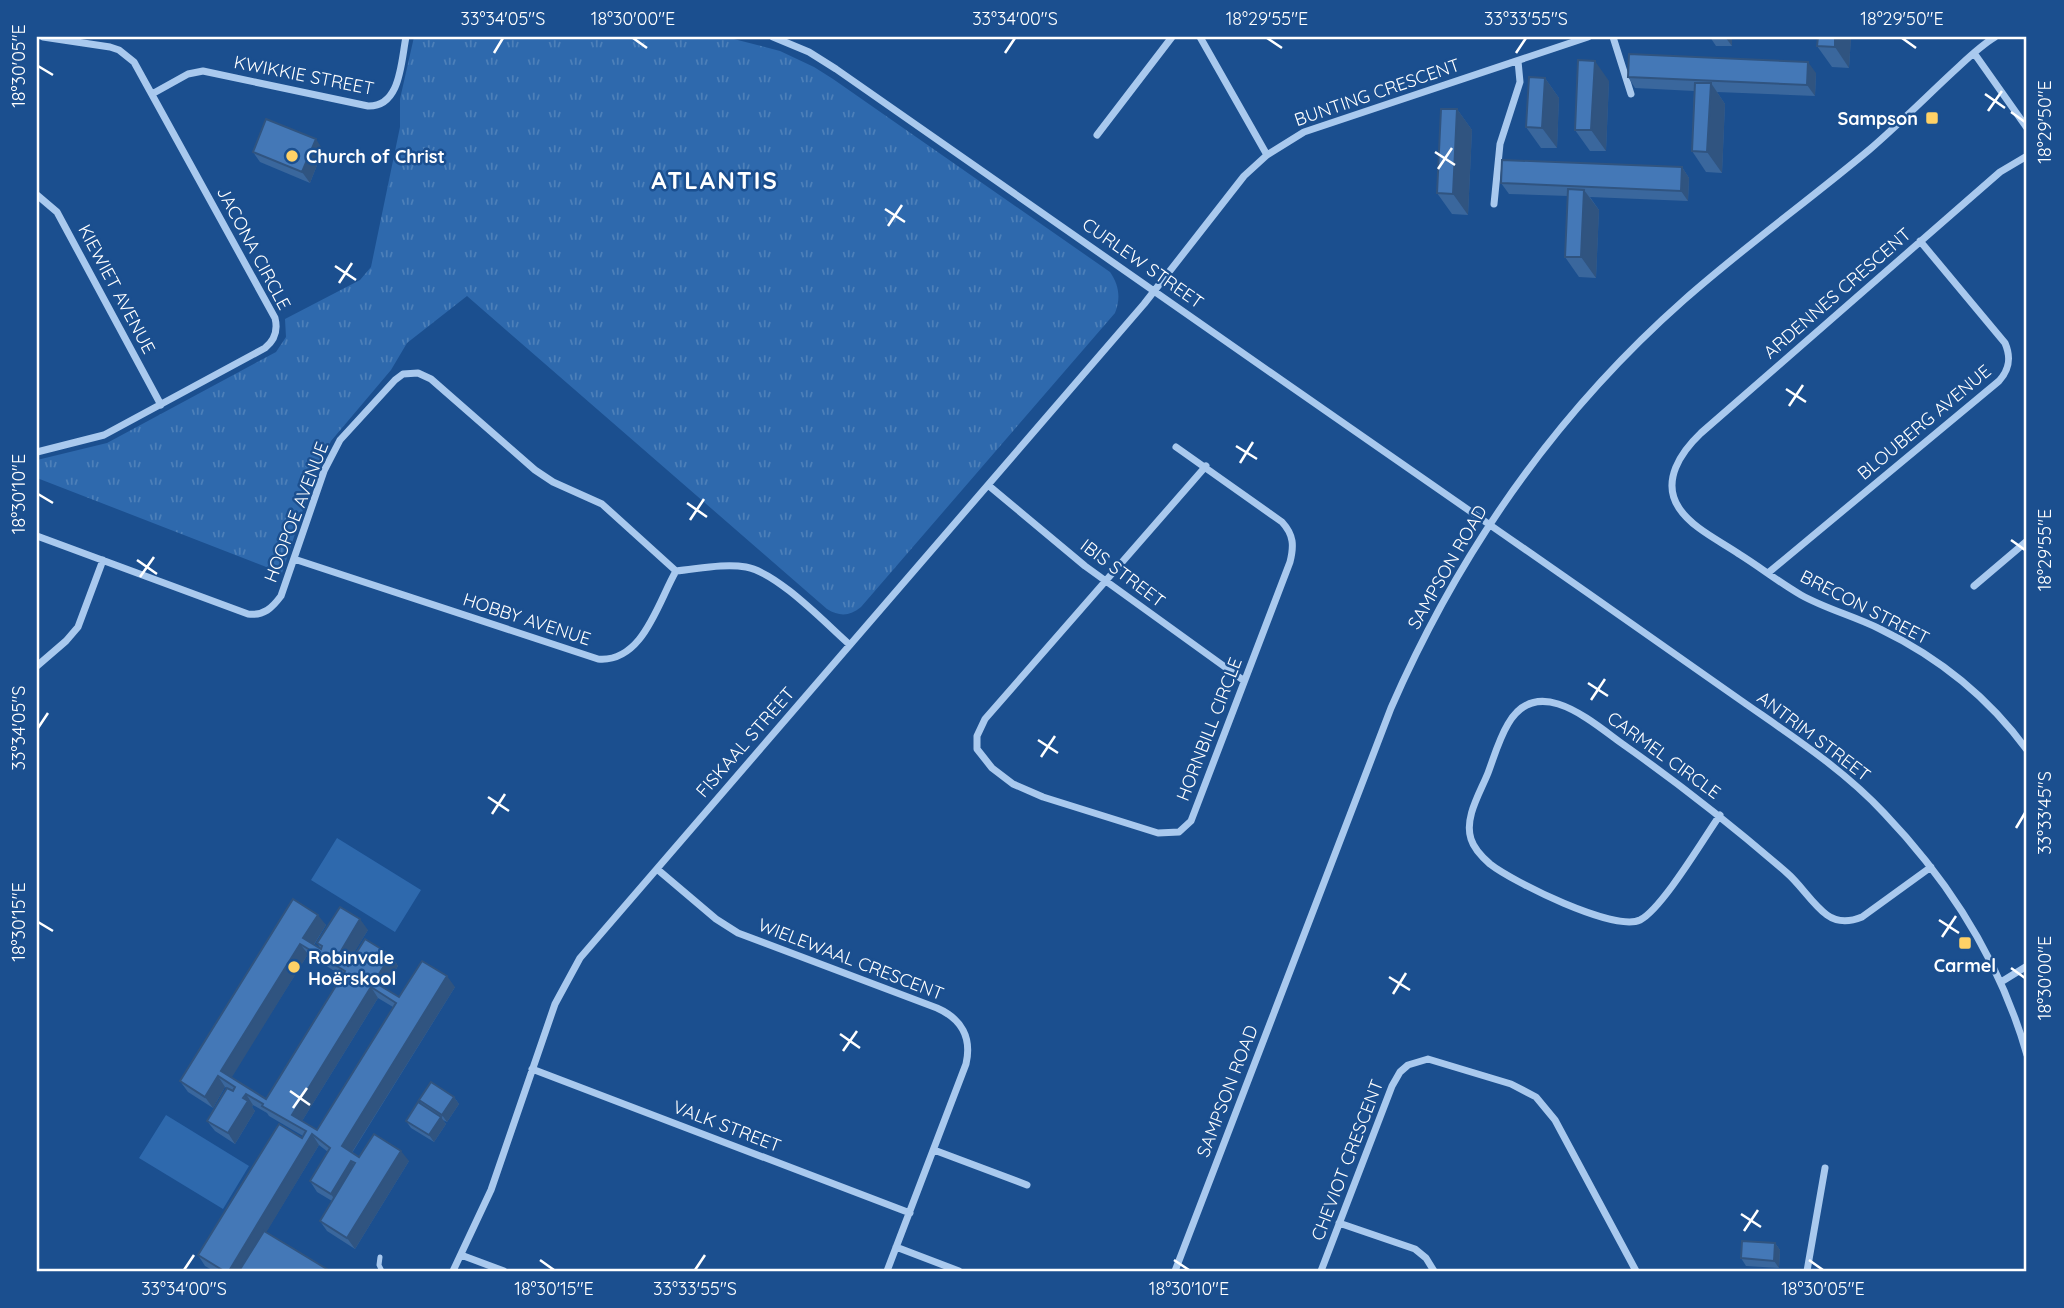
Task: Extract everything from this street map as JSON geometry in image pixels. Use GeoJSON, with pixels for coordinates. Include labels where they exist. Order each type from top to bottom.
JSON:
{"type":"FeatureCollection","features":[{"type":"Feature","properties":{"kind":"street","name":"JACONA CIRCLE"},"geometry":{"type":"LineString","coordinates":[[37,452],[104,435],[265,348],[273,340],[277,328],[275,318],[134,62],[119,50],[43,37]]}},
{"type":"Feature","properties":{"kind":"street","name":"KWIKKIE STREET"},"geometry":{"type":"LineString","coordinates":[[152,94],[188,74],[203,71],[368,106],[379,105],[392,95],[406,37]]}},
{"type":"Feature","properties":{"kind":"street","name":"CURLEW STREET"},"geometry":{"type":"LineString","coordinates":[[773,37],[809,52],[836,69],[1489,524]]}},
{"type":"Feature","properties":{"kind":"street"},"geometry":{"type":"LineString","coordinates":[[1097,135],[1172,37]]}},
{"type":"Feature","properties":{"kind":"street"},"geometry":{"type":"LineString","coordinates":[[1200,37],[1267,155]]}},
{"type":"Feature","properties":{"kind":"street","name":"BUNTING CRESCENT"},"geometry":{"type":"LineString","coordinates":[[1155,291],[1240,182],[1267,155],[1285,142],[1315,128],[1588,37]]}},
{"type":"Feature","properties":{"kind":"street"},"geometry":{"type":"LineString","coordinates":[[1613,37],[1631,94]]}},
{"type":"Feature","properties":{"kind":"street","name":"SAMPSON ROAD"},"geometry":{"type":"LineString","coordinates":[[1175,1271],[1391,708],[1457,574],[1489,524],[1550,440],[1616,365],[1651,330],[1686,298],[1871,148],[1991,38]]}},
{"type":"Feature","properties":{"kind":"street"},"geometry":{"type":"LineString","coordinates":[[1974,53],[2027,128]]}},
{"type":"Feature","properties":{"kind":"street"},"geometry":{"type":"LineString","coordinates":[[1494,204],[1500,144],[1520,82],[1518,61]]}},
{"type":"Feature","properties":{"kind":"street","name":"ARDENNES CRESCENT"},"geometry":{"type":"LineString","coordinates":[[1677,465],[1689,445],[1701,433],[2000,172],[2027,156]]}},
{"type":"Feature","properties":{"kind":"street","name":"KIEWIET AVENUE"},"geometry":{"type":"LineString","coordinates":[[37,195],[57,212],[161,405]]}},
{"type":"Feature","properties":{"kind":"street","name":"BLOUBERG AVENUE"},"geometry":{"type":"LineString","coordinates":[[1768,573],[1999,381],[2007,369],[2009,356],[2005,342],[1920,241]]}},
{"type":"Feature","properties":{"kind":"street","name":"FISKAAL STREET"},"geometry":{"type":"LineString","coordinates":[[453,1271],[491,1189],[555,1004],[590,945],[1155,291]]}},
{"type":"Feature","properties":{"kind":"street","name":"HOOPOE AVENUE"},"geometry":{"type":"LineString","coordinates":[[37,536],[254,615],[267,611],[281,596],[324,471],[340,440],[395,380],[410,372],[424,374],[431,379],[544,477],[602,504],[676,571]]}},
{"type":"Feature","properties":{"kind":"street","name":"HORNBILL CIRCLE"},"geometry":{"type":"LineString","coordinates":[[1176,447],[1206,466],[1283,522],[1292,539],[1290,562],[1191,821],[1179,832],[1158,833],[1043,797],[1013,784],[992,768],[977,749],[980,729],[991,711],[1206,466]]}},
{"type":"Feature","properties":{"kind":"street","name":"BRECON STREET"},"geometry":{"type":"LineString","coordinates":[[1677,465],[1672,478],[1672,489],[1685,516],[1814,601],[1903,641],[1945,668],[1985,701],[2027,750]]}},
{"type":"Feature","properties":{"kind":"street","name":"IBIS STREET"},"geometry":{"type":"LineString","coordinates":[[988,485],[1106,582],[1243,680]]}},
{"type":"Feature","properties":{"kind":"street","name":"ANTRIM STREET"},"geometry":{"type":"LineString","coordinates":[[1489,524],[1829,764],[1884,812],[1931,867],[1971,926],[2001,982],[2027,1055]]}},
{"type":"Feature","properties":{"kind":"street"},"geometry":{"type":"LineString","coordinates":[[1974,586],[2027,541]]}},
{"type":"Feature","properties":{"kind":"street","name":"HOBBY AVENUE"},"geometry":{"type":"LineString","coordinates":[[295,559],[598,659],[608,660],[625,652],[641,636],[676,571]]}},
{"type":"Feature","properties":{"kind":"street"},"geometry":{"type":"LineString","coordinates":[[37,666],[78,627],[103,560]]}},
{"type":"Feature","properties":{"kind":"street"},"geometry":{"type":"LineString","coordinates":[[676,571],[734,566],[757,570],[777,582],[850,645]]}},
{"type":"Feature","properties":{"kind":"street","name":"CARMEL CIRCLE"},"geometry":{"type":"LineString","coordinates":[[1720,815],[1660,901],[1647,916],[1629,923],[1594,914],[1514,880],[1489,863],[1475,849],[1469,826],[1508,724],[1522,708],[1541,701],[1556,703],[1578,713],[1681,784],[1720,815],[1793,878],[1826,914],[1842,921],[1862,917],[1931,867]]}},
{"type":"Feature","properties":{"kind":"street","name":"WIELEWAAL CRESCENT"},"geometry":{"type":"LineString","coordinates":[[657,869],[716,919],[738,933],[937,1008],[955,1018],[966,1035],[968,1055],[887,1271]]}},
{"type":"Feature","properties":{"kind":"street"},"geometry":{"type":"LineString","coordinates":[[2001,982],[2027,966]]}},
{"type":"Feature","properties":{"kind":"street","name":"CHEVIOT CRESCENT"},"geometry":{"type":"LineString","coordinates":[[1321,1271],[1392,1086],[1400,1072],[1419,1060],[1440,1061],[1511,1084],[1528,1092],[1541,1103],[1555,1119],[1636,1271]]}},
{"type":"Feature","properties":{"kind":"street","name":"VALK STREET"},"geometry":{"type":"LineString","coordinates":[[532,1069],[910,1213]]}},
{"type":"Feature","properties":{"kind":"street"},"geometry":{"type":"LineString","coordinates":[[934,1150],[1027,1185]]}},
{"type":"Feature","properties":{"kind":"street"},"geometry":{"type":"LineString","coordinates":[[1807,1271],[1825,1168]]}},
{"type":"Feature","properties":{"kind":"street"},"geometry":{"type":"LineString","coordinates":[[1339,1223],[1415,1248],[1426,1258],[1434,1271]]}},
{"type":"Feature","properties":{"kind":"street"},"geometry":{"type":"LineString","coordinates":[[896,1247],[959,1271]]}},
{"type":"Feature","properties":{"kind":"street"},"geometry":{"type":"LineString","coordinates":[[461,1255],[503,1271]]}},
{"type":"Feature","properties":{"kind":"lane"},"geometry":{"type":"LineString","coordinates":[[380,1257],[379,1265],[382,1271]]}},
{"type":"Feature","properties":{"kind":"green space"},"geometry":{"type":"Polygon","coordinates":[[[414,37],[726,37],[780,51],[833,79],[1110,272],[1118,292],[1115,313],[861,607],[845,614],[827,609],[467,296],[407,343],[391,370],[331,441],[316,471],[282,573],[37,478],[37,460],[107,443],[276,352],[286,337],[285,319],[360,280],[371,267],[400,127],[400,99],[414,37]]]}},
{"type":"Feature","properties":{"kind":"green space"},"geometry":{"type":"Polygon","coordinates":[[[337,838],[421,890],[395,932],[311,880],[337,838]]]}},
{"type":"Feature","properties":{"kind":"green space"},"geometry":{"type":"Polygon","coordinates":[[[166,1115],[249,1166],[223,1209],[139,1158],[166,1115]]]}},
{"type":"Feature","properties":{"kind":"building"},"geometry":{"type":"Polygon","coordinates":[[[1818,37],[1835,37],[1835,47],[1817,46],[1818,37]]]}},
{"type":"Feature","properties":{"kind":"building"},"geometry":{"type":"Polygon","coordinates":[[[1629,54],[1808,62],[1807,85],[1628,77],[1629,54]]]}},
{"type":"Feature","properties":{"kind":"building"},"geometry":{"type":"Polygon","coordinates":[[[1578,60],[1595,61],[1591,130],[1575,130],[1578,60]]]}},
{"type":"Feature","properties":{"kind":"building"},"geometry":{"type":"Polygon","coordinates":[[[1529,77],[1545,78],[1542,128],[1526,127],[1529,77]]]}},
{"type":"Feature","properties":{"kind":"building"},"geometry":{"type":"Polygon","coordinates":[[[1695,83],[1711,83],[1707,152],[1692,151],[1695,83]]]}},
{"type":"Feature","properties":{"kind":"building"},"geometry":{"type":"Polygon","coordinates":[[[1441,109],[1457,109],[1453,194],[1437,193],[1441,109]]]}},
{"type":"Feature","properties":{"kind":"building","name":"Church of Christ"},"geometry":{"type":"Polygon","coordinates":[[[266,119],[316,139],[302,172],[253,152],[266,119]]]}},
{"type":"Feature","properties":{"kind":"building"},"geometry":{"type":"Polygon","coordinates":[[[1502,160],[1682,167],[1681,191],[1501,183],[1502,160]]]}},
{"type":"Feature","properties":{"kind":"building"},"geometry":{"type":"Polygon","coordinates":[[[1568,189],[1584,190],[1581,257],[1565,257],[1568,189]]]}},
{"type":"Feature","properties":{"kind":"building"},"geometry":{"type":"Polygon","coordinates":[[[293,899],[318,915],[303,938],[321,949],[322,946],[317,943],[340,907],[360,919],[338,956],[333,952],[331,955],[348,966],[365,939],[391,955],[374,982],[399,997],[422,961],[447,976],[342,1146],[359,1157],[374,1134],[401,1151],[347,1238],[320,1221],[355,1163],[351,1161],[331,1194],[310,1181],[330,1148],[312,1134],[229,1271],[224,1271],[198,1255],[279,1124],[302,1138],[306,1131],[246,1094],[243,1098],[248,1101],[228,1133],[207,1121],[227,1088],[233,1091],[235,1087],[218,1076],[205,1097],[180,1081],[293,899]],[[300,944],[221,1071],[266,1099],[345,971],[300,944]],[[371,987],[292,1115],[317,1130],[396,1003],[371,987]]]}},
{"type":"Feature","properties":{"kind":"building"},"geometry":{"type":"Polygon","coordinates":[[[431,1082],[454,1097],[442,1115],[419,1100],[431,1082]]]}},
{"type":"Feature","properties":{"kind":"building"},"geometry":{"type":"Polygon","coordinates":[[[418,1102],[441,1117],[429,1135],[406,1121],[418,1102]]]}},
{"type":"Feature","properties":{"kind":"building"},"geometry":{"type":"Polygon","coordinates":[[[264,1231],[330,1271],[239,1271],[264,1231]]]}},
{"type":"Feature","properties":{"kind":"building"},"geometry":{"type":"Polygon","coordinates":[[[1742,1241],[1775,1243],[1774,1261],[1741,1258],[1742,1241]]]}},
{"type":"Feature","properties":{"kind":"place","name":"Sampson"},"geometry":{"type":"Point","coordinates":[1932,118]}},
{"type":"Feature","properties":{"kind":"place","name":"Church of Christ"},"geometry":{"type":"Point","coordinates":[292,156]}},
{"type":"Feature","properties":{"kind":"place","name":"Carmel"},"geometry":{"type":"Point","coordinates":[1965,943]}},
{"type":"Feature","properties":{"kind":"place","name":"Robinvale Hoërskool"},"geometry":{"type":"Point","coordinates":[294,967]}},
{"type":"Feature","properties":{"kind":"district","name":"ATLANTIS"},"geometry":{"type":"Point","coordinates":[715,180]}}]}
